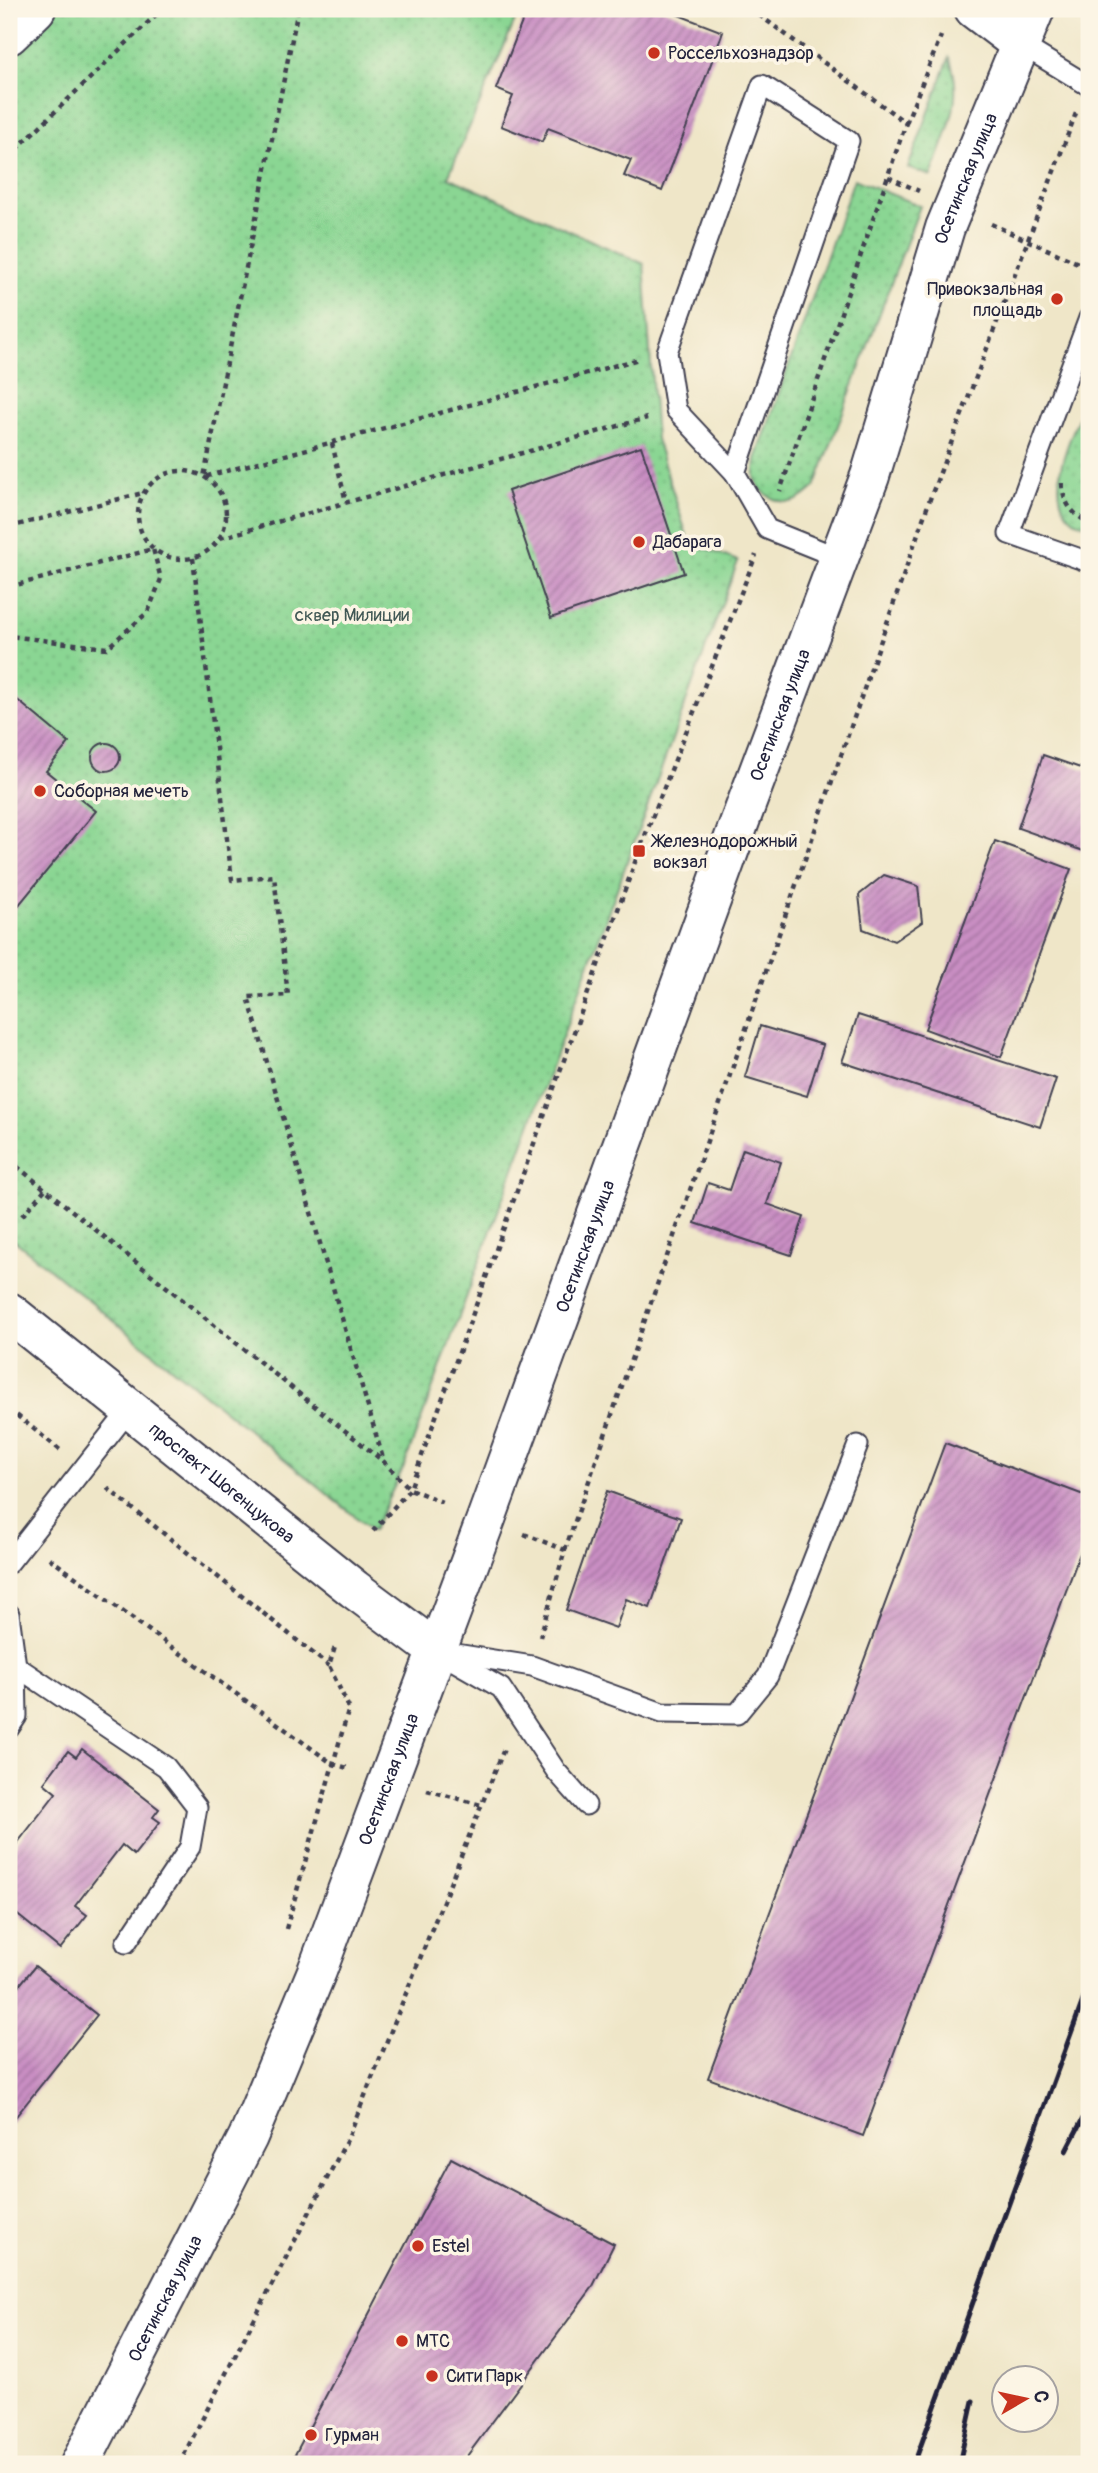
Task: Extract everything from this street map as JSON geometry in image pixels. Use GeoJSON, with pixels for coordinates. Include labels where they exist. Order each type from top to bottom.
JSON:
{"type":"FeatureCollection","features":[{"type":"Feature","properties":{"kind":"main road"},"geometry":{"type":"LineString","coordinates":[[9,35],[36,9]]}},
{"type":"Feature","properties":{"kind":"main road"},"geometry":{"type":"LineString","coordinates":[[974,9],[1020,44]]}},
{"type":"Feature","properties":{"kind":"main road","name":"Осетинская улица"},"geometry":{"type":"LineString","coordinates":[[80,2464],[248,2137],[317,1971],[870,476],[945,228],[1035,9]]}},
{"type":"Feature","properties":{"kind":"main road","name":"проспект Шогенцукова"},"geometry":{"type":"LineString","coordinates":[[9,1312],[354,1589],[437,1651]]}},
{"type":"Feature","properties":{"kind":"lane"},"geometry":{"type":"LineString","coordinates":[[1020,44],[1088,85]]}},
{"type":"Feature","properties":{"kind":"lane"},"geometry":{"type":"LineString","coordinates":[[735,472],[849,141],[762,85],[667,352],[676,410],[735,472],[767,529],[839,558]]}},
{"type":"Feature","properties":{"kind":"lane"},"geometry":{"type":"LineString","coordinates":[[1089,318],[1009,534],[1089,562]]}},
{"type":"Feature","properties":{"kind":"lane"},"geometry":{"type":"LineString","coordinates":[[9,1563],[130,1409]]}},
{"type":"Feature","properties":{"kind":"lane"},"geometry":{"type":"LineString","coordinates":[[437,1651],[532,1666],[662,1713],[737,1714],[768,1676],[858,1444]]}},
{"type":"Feature","properties":{"kind":"lane"},"geometry":{"type":"LineString","coordinates":[[9,1614],[16,1666],[17,1716],[9,1728]]}},
{"type":"Feature","properties":{"kind":"lane"},"geometry":{"type":"LineString","coordinates":[[437,1651],[501,1688],[556,1771],[586,1805]]}},
{"type":"Feature","properties":{"kind":"lane"},"geometry":{"type":"LineString","coordinates":[[16,1666],[166,1767],[197,1807],[190,1847],[126,1942]]}},
{"type":"Feature","properties":{"kind":"path"},"geometry":{"type":"LineString","coordinates":[[9,156],[162,9]]}},
{"type":"Feature","properties":{"kind":"path"},"geometry":{"type":"LineString","coordinates":[[204,477],[298,9]]}},
{"type":"Feature","properties":{"kind":"path"},"geometry":{"type":"LineString","coordinates":[[906,124],[941,36]]}},
{"type":"Feature","properties":{"kind":"path"},"geometry":{"type":"LineString","coordinates":[[532,1666],[565,1549],[930,499],[1088,85]]}},
{"type":"Feature","properties":{"kind":"path"},"geometry":{"type":"LineString","coordinates":[[1028,241],[1089,268]]}},
{"type":"Feature","properties":{"kind":"path"},"geometry":{"type":"LineString","coordinates":[[204,477],[667,352]]}},
{"type":"Feature","properties":{"kind":"path"},"geometry":{"type":"LineString","coordinates":[[220,538],[676,410]]}},
{"type":"Feature","properties":{"kind":"path"},"geometry":{"type":"LineString","coordinates":[[332,443],[346,502]]}},
{"type":"Feature","properties":{"kind":"path"},"geometry":{"type":"LineString","coordinates":[[170,472],[188,472],[204,477],[217,489],[224,504],[226,522],[220,538],[208,551],[193,558],[172,559],[153,549],[143,537],[138,523],[138,507],[144,493],[155,480],[170,472]]}},
{"type":"Feature","properties":{"kind":"path"},"geometry":{"type":"LineString","coordinates":[[1063,478],[1062,487],[1067,504],[1076,517],[1089,522]]}},
{"type":"Feature","properties":{"kind":"path"},"geometry":{"type":"LineString","coordinates":[[9,527],[144,493]]}},
{"type":"Feature","properties":{"kind":"path"},"geometry":{"type":"LineString","coordinates":[[373,1531],[410,1489],[639,851],[767,529]]}},
{"type":"Feature","properties":{"kind":"path"},"geometry":{"type":"LineString","coordinates":[[9,587],[153,549]]}},
{"type":"Feature","properties":{"kind":"path"},"geometry":{"type":"LineString","coordinates":[[9,636],[107,648],[148,612],[161,579],[153,549]]}},
{"type":"Feature","properties":{"kind":"path"},"geometry":{"type":"LineString","coordinates":[[193,558],[232,880],[274,876],[288,995],[248,997],[384,1462]]}},
{"type":"Feature","properties":{"kind":"path"},"geometry":{"type":"LineString","coordinates":[[9,1160],[384,1462],[410,1489],[442,1502]]}},
{"type":"Feature","properties":{"kind":"path"},"geometry":{"type":"LineString","coordinates":[[22,1216],[46,1188]]}},
{"type":"Feature","properties":{"kind":"path"},"geometry":{"type":"LineString","coordinates":[[10,1412],[329,1666],[349,1708],[285,1936]]}},
{"type":"Feature","properties":{"kind":"path"},"geometry":{"type":"LineString","coordinates":[[524,1534],[565,1549]]}},
{"type":"Feature","properties":{"kind":"path"},"geometry":{"type":"LineString","coordinates":[[26,1541],[333,1763],[481,1805]]}},
{"type":"Feature","properties":{"kind":"path"},"geometry":{"type":"LineString","coordinates":[[329,1666],[335,1647]]}},
{"type":"Feature","properties":{"kind":"path"},"geometry":{"type":"LineString","coordinates":[[179,2464],[348,2138],[518,1714]]}},
{"type":"Feature","properties":{"kind":"green space","name":"сквер Милиции"},"geometry":{"type":"Polygon","coordinates":[[[57,9],[520,9],[448,177],[644,264],[656,439],[689,542],[738,561],[404,1466],[373,1531],[9,1236],[9,56],[57,9]]]}},
{"type":"Feature","properties":{"kind":"green space"},"geometry":{"type":"Polygon","coordinates":[[[949,58],[955,88],[952,117],[931,176],[908,168],[949,58]]]}},
{"type":"Feature","properties":{"kind":"green space"},"geometry":{"type":"Polygon","coordinates":[[[854,179],[920,206],[815,487],[795,501],[780,501],[767,495],[757,484],[756,459],[854,179]]]}},
{"type":"Feature","properties":{"kind":"green space"},"geometry":{"type":"Polygon","coordinates":[[[1089,393],[1089,526],[1074,520],[1064,508],[1059,493],[1060,476],[1069,440],[1089,393]]]}},
{"type":"Feature","properties":{"kind":"building"},"geometry":{"type":"Polygon","coordinates":[[[527,9],[545,14],[547,9],[663,9],[723,32],[662,191],[624,176],[631,160],[548,128],[542,142],[501,126],[513,96],[496,89],[527,9]]]}},
{"type":"Feature","properties":{"kind":"building"},"geometry":{"type":"Polygon","coordinates":[[[641,446],[684,573],[551,618],[508,491],[641,446]]]}},
{"type":"Feature","properties":{"kind":"building","name":"Соборная мечеть"},"geometry":{"type":"Polygon","coordinates":[[[9,693],[69,743],[46,771],[96,811],[9,917],[9,693]]]}},
{"type":"Feature","properties":{"kind":"building"},"geometry":{"type":"Polygon","coordinates":[[[106,743],[116,747],[120,757],[116,767],[106,771],[96,767],[92,757],[96,747],[106,743]]]}},
{"type":"Feature","properties":{"kind":"building"},"geometry":{"type":"Polygon","coordinates":[[[1043,755],[1089,771],[1089,833],[1083,851],[1018,828],[1043,755]]]}},
{"type":"Feature","properties":{"kind":"building"},"geometry":{"type":"Polygon","coordinates":[[[995,841],[1071,869],[1001,1057],[925,1029],[995,841]]]}},
{"type":"Feature","properties":{"kind":"building"},"geometry":{"type":"Polygon","coordinates":[[[884,875],[918,886],[922,922],[894,941],[863,929],[859,895],[884,875]]]}},
{"type":"Feature","properties":{"kind":"building"},"geometry":{"type":"Polygon","coordinates":[[[858,1015],[1056,1079],[1040,1127],[842,1062],[858,1015]]]}},
{"type":"Feature","properties":{"kind":"building"},"geometry":{"type":"Polygon","coordinates":[[[760,1026],[823,1045],[807,1096],[745,1077],[760,1026]]]}},
{"type":"Feature","properties":{"kind":"building"},"geometry":{"type":"Polygon","coordinates":[[[743,1149],[781,1162],[767,1204],[804,1217],[791,1255],[695,1223],[708,1183],[729,1190],[743,1149]]]}},
{"type":"Feature","properties":{"kind":"building"},"geometry":{"type":"Polygon","coordinates":[[[945,1443],[1089,1497],[1089,1529],[863,2136],[708,2078],[945,1443]]]}},
{"type":"Feature","properties":{"kind":"building"},"geometry":{"type":"Polygon","coordinates":[[[607,1491],[681,1518],[650,1608],[626,1599],[616,1628],[566,1610],[607,1491]]]}},
{"type":"Feature","properties":{"kind":"building"},"geometry":{"type":"Polygon","coordinates":[[[82,1749],[159,1809],[153,1817],[160,1822],[134,1855],[122,1845],[75,1906],[87,1915],[60,1949],[9,1908],[9,1854],[56,1793],[44,1783],[68,1751],[76,1757],[82,1749]]]}},
{"type":"Feature","properties":{"kind":"building"},"geometry":{"type":"Polygon","coordinates":[[[35,1966],[97,2015],[9,2125],[9,1998],[35,1966]]]}},
{"type":"Feature","properties":{"kind":"building","name":"Сити Парк"},"geometry":{"type":"Polygon","coordinates":[[[451,2158],[614,2244],[592,2288],[461,2464],[290,2464],[451,2158]]]}},
{"type":"Feature","properties":{"kind":"railway"},"geometry":{"type":"LineString","coordinates":[[914,2464],[1089,1984]]}},
{"type":"Feature","properties":{"kind":"railway"},"geometry":{"type":"LineString","coordinates":[[1066,2151],[1089,2107]]}},
{"type":"Feature","properties":{"kind":"railway"},"geometry":{"type":"LineString","coordinates":[[959,2464],[973,2401]]}},
{"type":"Feature","properties":{"kind":"place","name":"Россельхознадзор"},"geometry":{"type":"Point","coordinates":[654,53]}},
{"type":"Feature","properties":{"kind":"place","name":"Привокзальная площадь"},"geometry":{"type":"Point","coordinates":[1057,299]}},
{"type":"Feature","properties":{"kind":"place","name":"Дабарага"},"geometry":{"type":"Point","coordinates":[639,542]}},
{"type":"Feature","properties":{"kind":"place","name":"Соборная мечеть"},"geometry":{"type":"Point","coordinates":[40,791]}},
{"type":"Feature","properties":{"kind":"place","name":"Железнодорожный вокзал"},"geometry":{"type":"Point","coordinates":[639,851]}},
{"type":"Feature","properties":{"kind":"place","name":"Estel"},"geometry":{"type":"Point","coordinates":[418,2246]}},
{"type":"Feature","properties":{"kind":"place","name":"МТС"},"geometry":{"type":"Point","coordinates":[402,2341]}},
{"type":"Feature","properties":{"kind":"place","name":"Сити Парк"},"geometry":{"type":"Point","coordinates":[432,2376]}},
{"type":"Feature","properties":{"kind":"place","name":"Гурман"},"geometry":{"type":"Point","coordinates":[311,2435]}}]}
